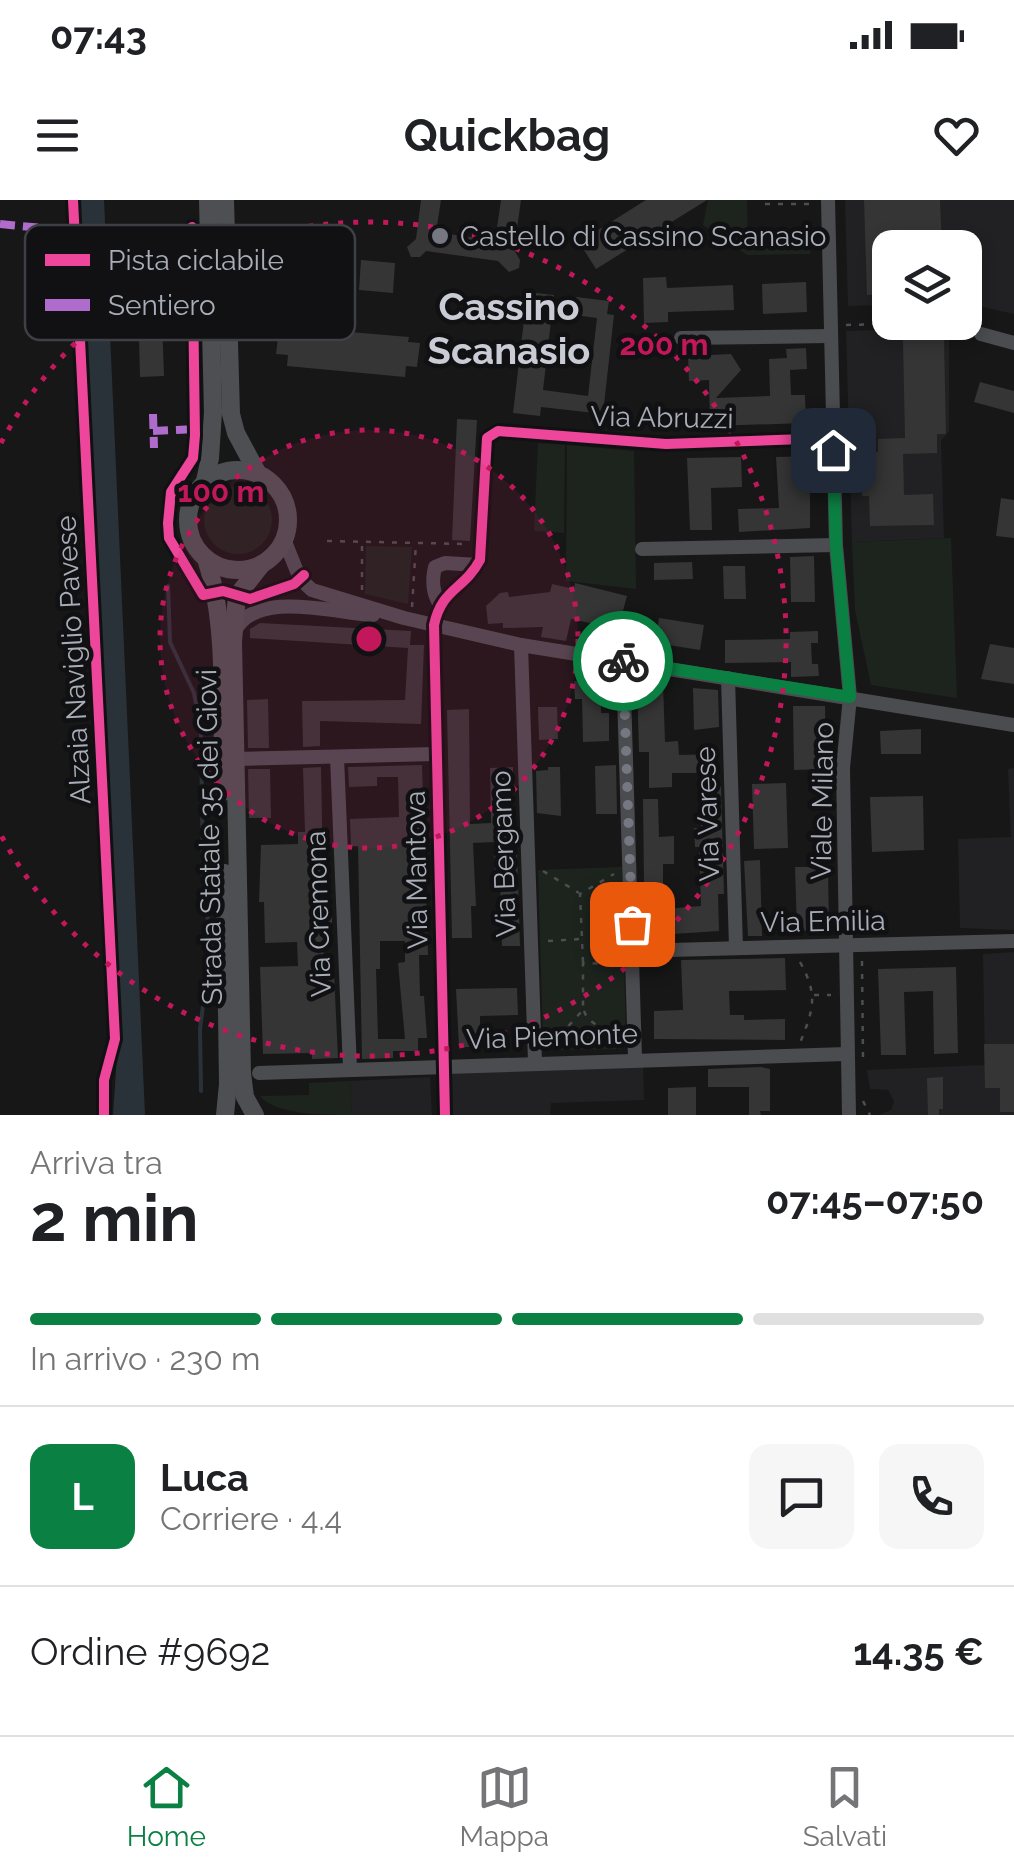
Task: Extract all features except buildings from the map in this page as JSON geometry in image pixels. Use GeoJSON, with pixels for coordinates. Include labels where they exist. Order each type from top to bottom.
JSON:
{"type":"FeatureCollection","features":[{"type":"Feature","properties":{"kind":"main road"},"geometry":{"type":"LineString","coordinates":[[208,200],[209,225]]}},
{"type":"Feature","properties":{"kind":"main road"},"geometry":{"type":"LineString","coordinates":[[224,200],[225,225]]}},
{"type":"Feature","properties":{"kind":"main road"},"geometry":{"type":"LineString","coordinates":[[205,481],[231,470],[258,474],[271,482],[287,509],[288,524],[275,554],[262,564],[233,570],[206,559],[194,546],[188,529],[188,511],[205,481],[210,458],[211,340]]}},
{"type":"Feature","properties":{"kind":"main road"},"geometry":{"type":"LineString","coordinates":[[229,340],[231,414],[236,434],[258,474]]}},
{"type":"Feature","properties":{"kind":"main road","name":"Strada Statale 35 dei Giovi"},"geometry":{"type":"LineString","coordinates":[[206,559],[221,621],[228,1084],[225,1115]]}},
{"type":"Feature","properties":{"kind":"main road","name":"Strada Statale 35 dei Giovi"},"geometry":{"type":"LineString","coordinates":[[254,1115],[242,1073],[233,641],[237,596],[262,564]]}},
{"type":"Feature","properties":{"kind":"street","name":"Viale Milano"},"geometry":{"type":"LineString","coordinates":[[828,200],[836,545],[850,697],[843,768],[845,995],[846,1054],[854,1108]]}},
{"type":"Feature","properties":{"kind":"street"},"geometry":{"type":"LineString","coordinates":[[681,338],[831,330]]}},
{"type":"Feature","properties":{"kind":"street"},"geometry":{"type":"LineString","coordinates":[[982,330],[1014,343]]}},
{"type":"Feature","properties":{"kind":"street","name":"Via Abruzzi"},"geometry":{"type":"LineString","coordinates":[[481,544],[486,444],[490,434],[666,444],[832,438]]}},
{"type":"Feature","properties":{"kind":"street"},"geometry":{"type":"LineString","coordinates":[[284,540],[300,579],[312,590],[410,619],[521,646],[1014,724]]}},
{"type":"Feature","properties":{"kind":"street"},"geometry":{"type":"LineString","coordinates":[[440,603],[472,575],[481,544]]}},
{"type":"Feature","properties":{"kind":"street"},"geometry":{"type":"LineString","coordinates":[[642,550],[836,545]]}},
{"type":"Feature","properties":{"kind":"street","name":"Via Mantova"},"geometry":{"type":"LineString","coordinates":[[445,1115],[434,625],[440,603],[434,595],[432,579],[435,567],[445,563],[478,565]]}},
{"type":"Feature","properties":{"kind":"street"},"geometry":{"type":"LineString","coordinates":[[233,641],[241,620],[256,609],[273,606],[410,619]]}},
{"type":"Feature","properties":{"kind":"street","name":"Via Bergamo"},"geometry":{"type":"LineString","coordinates":[[521,646],[535,1054]]}},
{"type":"Feature","properties":{"kind":"street"},"geometry":{"type":"LineString","coordinates":[[623,661],[635,1052]]}},
{"type":"Feature","properties":{"kind":"street","name":"Via Varese"},"geometry":{"type":"LineString","coordinates":[[728,678],[736,948]]}},
{"type":"Feature","properties":{"kind":"street"},"geometry":{"type":"LineString","coordinates":[[234,759],[436,754]]}},
{"type":"Feature","properties":{"kind":"street","name":"Via Cremona"},"geometry":{"type":"LineString","coordinates":[[337,757],[350,1069]]}},
{"type":"Feature","properties":{"kind":"street","name":"Via Emilia"},"geometry":{"type":"LineString","coordinates":[[633,958],[736,948],[1014,942]]}},
{"type":"Feature","properties":{"kind":"street","name":"Via Piemonte"},"geometry":{"type":"LineString","coordinates":[[259,1073],[444,1065],[535,1054],[846,1054]]}},
{"type":"Feature","properties":{"kind":"path"},"geometry":{"type":"LineString","coordinates":[[74,216],[76,225]]}},
{"type":"Feature","properties":{"kind":"path"},"geometry":{"type":"LineString","coordinates":[[831,330],[872,327]]}},
{"type":"Feature","properties":{"kind":"path"},"geometry":{"type":"LineString","coordinates":[[327,541],[481,544]]}},
{"type":"Feature","properties":{"kind":"path"},"geometry":{"type":"LineString","coordinates":[[362,542],[362,606]]}},
{"type":"Feature","properties":{"kind":"path"},"geometry":{"type":"LineString","coordinates":[[410,619],[416,543]]}},
{"type":"Feature","properties":{"kind":"path"},"geometry":{"type":"LineString","coordinates":[[580,894],[630,869]]}},
{"type":"Feature","properties":{"kind":"path"},"geometry":{"type":"LineString","coordinates":[[542,870],[580,894]]}},
{"type":"Feature","properties":{"kind":"path"},"geometry":{"type":"LineString","coordinates":[[580,894],[583,1010],[587,1018],[635,1052]]}},
{"type":"Feature","properties":{"kind":"path"},"geometry":{"type":"LineString","coordinates":[[531,942],[582,939]]}},
{"type":"Feature","properties":{"kind":"path"},"geometry":{"type":"LineString","coordinates":[[791,948],[810,981],[813,996],[809,1026],[800,1040],[800,1054]]}},
{"type":"Feature","properties":{"kind":"path"},"geometry":{"type":"LineString","coordinates":[[583,963],[633,958]]}},
{"type":"Feature","properties":{"kind":"path"},"geometry":{"type":"LineString","coordinates":[[861,1069],[865,1050],[862,960]]}},
{"type":"Feature","properties":{"kind":"path"},"geometry":{"type":"LineString","coordinates":[[813,996],[845,995]]}},
{"type":"Feature","properties":{"kind":"path"},"geometry":{"type":"LineString","coordinates":[[535,1054],[549,1047],[583,1010]]}},
{"type":"Feature","properties":{"kind":"path"},"geometry":{"type":"LineString","coordinates":[[854,1108],[870,1115]]}},
{"type":"Feature","properties":{"kind":"shaded area"},"geometry":{"type":"Polygon","coordinates":[[[80,200],[104,200],[105,225],[81,225],[80,200]]]}},
{"type":"Feature","properties":{"kind":"shaded area"},"geometry":{"type":"Polygon","coordinates":[[[708,200],[747,200],[748,249],[810,247],[810,254],[747,255],[703,225],[708,200]]]}},
{"type":"Feature","properties":{"kind":"shaded area"},"geometry":{"type":"Polygon","coordinates":[[[845,200],[1014,200],[1014,314],[982,307],[982,230],[872,230],[872,305],[848,306],[845,200]]]}},
{"type":"Feature","properties":{"kind":"shaded area"},"geometry":{"type":"Polygon","coordinates":[[[872,330],[872,340],[949,340],[949,431],[941,441],[944,538],[852,542],[846,331],[872,330]]]}},
{"type":"Feature","properties":{"kind":"shaded area"},"geometry":{"type":"Polygon","coordinates":[[[86,340],[110,340],[145,1115],[113,1115],[118,1043],[86,340]]]}},
{"type":"Feature","properties":{"kind":"shaded area"},"geometry":{"type":"Polygon","coordinates":[[[538,443],[565,445],[564,533],[534,531],[538,443]]]}},
{"type":"Feature","properties":{"kind":"shaded area"},"geometry":{"type":"Polygon","coordinates":[[[567,445],[634,451],[636,589],[566,581],[567,445]]]}},
{"type":"Feature","properties":{"kind":"shaded area"},"geometry":{"type":"Polygon","coordinates":[[[238,486],[251,488],[262,496],[270,507],[270,533],[262,544],[251,552],[238,554],[225,552],[214,544],[206,533],[204,520],[206,507],[214,496],[225,488],[238,486]]]}},
{"type":"Feature","properties":{"kind":"shaded area"},"geometry":{"type":"Polygon","coordinates":[[[951,538],[957,698],[871,685],[855,610],[852,542],[951,538]]]}},
{"type":"Feature","properties":{"kind":"shaded area"},"geometry":{"type":"Polygon","coordinates":[[[366,546],[412,547],[408,604],[365,594],[366,546]]]}},
{"type":"Feature","properties":{"kind":"shaded area"},"geometry":{"type":"Polygon","coordinates":[[[1014,768],[1014,930],[960,928],[958,839],[1011,837],[1008,769],[1014,768]]]}},
{"type":"Feature","properties":{"kind":"shaded area"},"geometry":{"type":"Polygon","coordinates":[[[622,867],[626,1040],[621,1041],[621,1049],[559,1050],[552,1037],[543,1037],[538,870],[622,867]]]}},
{"type":"Feature","properties":{"kind":"shaded area"},"geometry":{"type":"Polygon","coordinates":[[[1014,952],[1014,1115],[879,1115],[891,1110],[894,1101],[888,1090],[870,1089],[867,1070],[985,1065],[983,954],[1014,952]]]}},
{"type":"Feature","properties":{"kind":"shaded area"},"geometry":{"type":"Polygon","coordinates":[[[643,1065],[644,1100],[551,1103],[550,1115],[451,1115],[450,1071],[643,1065]]]}},
{"type":"Feature","properties":{"kind":"shaded area"},"geometry":{"type":"Polygon","coordinates":[[[430,1077],[432,1115],[352,1115],[350,1081],[430,1077]]]}},
{"type":"Feature","properties":{"kind":"shaded area"},"geometry":{"type":"Polygon","coordinates":[[[350,1081],[352,1115],[288,1110],[260,1096],[309,1095],[309,1083],[350,1081]]]}},
{"type":"Feature","properties":{"kind":"waterway"},"geometry":{"type":"LineString","coordinates":[[168,586],[170,642],[194,693],[201,732],[203,880],[211,945],[200,1029],[201,1091]]}},
{"type":"Feature","properties":{"kind":"marked path"},"geometry":{"type":"LineString","coordinates":[[0,224],[25,226]]}},
{"type":"Feature","properties":{"kind":"marked path"},"geometry":{"type":"LineString","coordinates":[[153,414],[154,448]]}},
{"type":"Feature","properties":{"kind":"marked path"},"geometry":{"type":"LineString","coordinates":[[153,431],[195,429]]}},
{"type":"Feature","properties":{"kind":"cycle path","name":"Alzaia Naviglio Pavese"},"geometry":{"type":"LineString","coordinates":[[73,200],[74,225]]}},
{"type":"Feature","properties":{"kind":"cycle path","name":"Alzaia Naviglio Pavese"},"geometry":{"type":"LineString","coordinates":[[80,340],[115,1039],[104,1080],[104,1115]]}},
{"type":"Feature","properties":{"kind":"cycle path"},"geometry":{"type":"LineString","coordinates":[[194,340],[193,458],[171,492],[169,538],[203,595],[223,591],[250,599],[294,584],[304,575]]}},
{"type":"Feature","properties":{"kind":"cycle path"},"geometry":{"type":"LineString","coordinates":[[445,1115],[434,625],[442,603],[480,560],[487,438],[498,431],[666,444],[833,438]]}},
{"type":"Feature","properties":{"kind":"way so far"},"geometry":{"type":"LineString","coordinates":[[623,661],[632,924]]}},
{"type":"Feature","properties":{"kind":"place","name":"Castello di Cassino Scanasio"},"geometry":{"type":"Point","coordinates":[440,236]}},
{"type":"Feature","properties":{"kind":"district","name":"Cassino Scanasio"},"geometry":{"type":"Point","coordinates":[509,328]}},
{"type":"Feature","properties":{"kind":"route"},"geometry":{"type":"LineString","coordinates":[[623,661],[850,697],[836,545],[833,450]]}}]}
